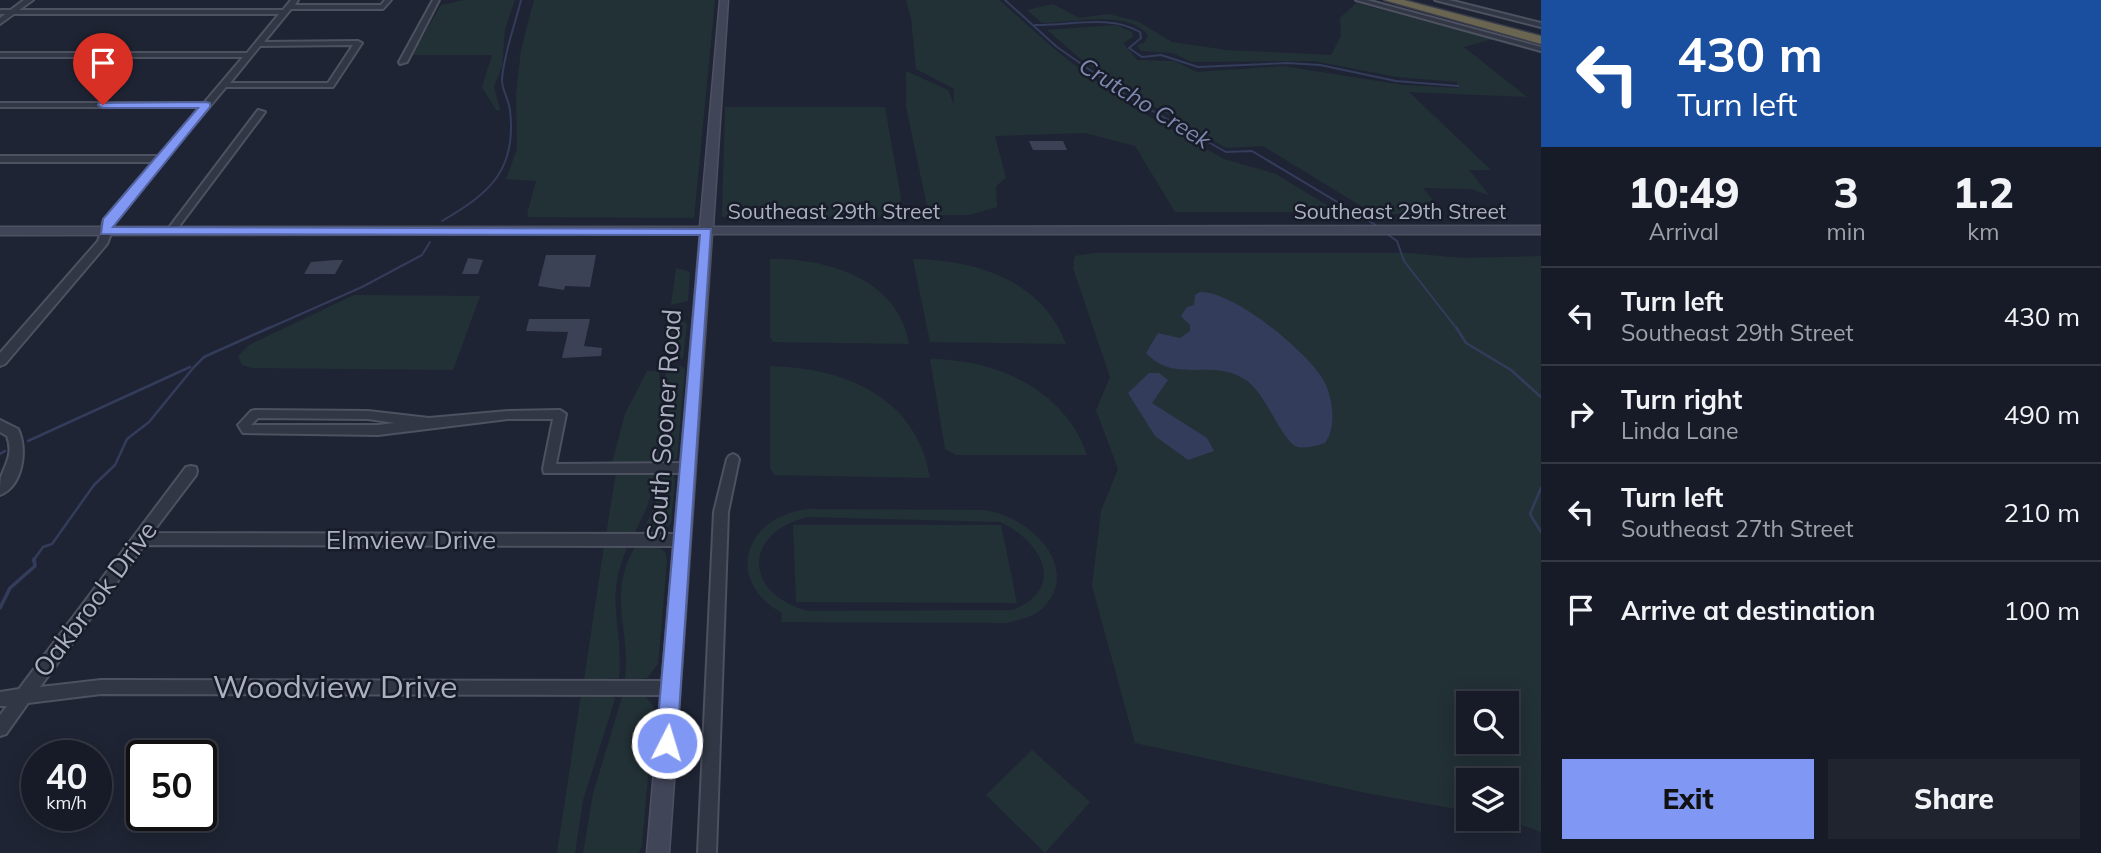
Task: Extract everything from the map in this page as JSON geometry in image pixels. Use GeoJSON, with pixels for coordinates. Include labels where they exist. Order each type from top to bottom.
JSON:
{"type":"FeatureCollection","features":[{"type":"Feature","properties":{"kind":"highway"},"geometry":{"type":"LineString","coordinates":[[1390,0],[1541,40]]}},
{"type":"Feature","properties":{"kind":"highway"},"geometry":{"type":"LineString","coordinates":[[1409,0],[1541,34]]}},
{"type":"Feature","properties":{"kind":"highway"},"geometry":{"type":"LineString","coordinates":[[1496,15],[1541,26]]}},
{"type":"Feature","properties":{"kind":"main road","name":"South Sooner Road"},"geometry":{"type":"LineString","coordinates":[[658,853],[724,0]]}},
{"type":"Feature","properties":{"kind":"main road","name":"Southeast 29th Street"},"geometry":{"type":"LineString","coordinates":[[0,231],[1541,230]]}},
{"type":"Feature","properties":{"kind":"street"},"geometry":{"type":"LineString","coordinates":[[0,22],[30,0]]}},
{"type":"Feature","properties":{"kind":"street"},"geometry":{"type":"LineString","coordinates":[[0,12],[290,6],[383,7],[388,0]]}},
{"type":"Feature","properties":{"kind":"street"},"geometry":{"type":"LineString","coordinates":[[403,62],[436,0]]}},
{"type":"Feature","properties":{"kind":"street"},"geometry":{"type":"LineString","coordinates":[[1359,0],[1541,49]]}},
{"type":"Feature","properties":{"kind":"street"},"geometry":{"type":"LineString","coordinates":[[1439,0],[1461,2],[1496,15]]}},
{"type":"Feature","properties":{"kind":"street"},"geometry":{"type":"LineString","coordinates":[[0,361],[103,242],[108,222],[290,6]]}},
{"type":"Feature","properties":{"kind":"street"},"geometry":{"type":"LineString","coordinates":[[224,85],[330,85],[358,43],[258,44]]}},
{"type":"Feature","properties":{"kind":"street"},"geometry":{"type":"LineString","coordinates":[[0,55],[249,55]]}},
{"type":"Feature","properties":{"kind":"street"},"geometry":{"type":"LineString","coordinates":[[0,105],[206,105]]}},
{"type":"Feature","properties":{"kind":"street"},"geometry":{"type":"LineString","coordinates":[[171,231],[261,112]]}},
{"type":"Feature","properties":{"kind":"street"},"geometry":{"type":"LineString","coordinates":[[0,159],[161,159]]}},
{"type":"Feature","properties":{"kind":"street"},"geometry":{"type":"LineString","coordinates":[[429,423],[368,415],[256,414],[244,425],[247,429],[378,430],[508,415],[561,414],[549,469],[689,468]]}},
{"type":"Feature","properties":{"kind":"street"},"geometry":{"type":"LineString","coordinates":[[0,425],[13,433],[18,457],[12,474],[0,489]]}},
{"type":"Feature","properties":{"kind":"street"},"geometry":{"type":"LineString","coordinates":[[707,853],[721,512],[732,476],[733,458]]}},
{"type":"Feature","properties":{"kind":"street","name":"Oakbrook Drive"},"geometry":{"type":"LineString","coordinates":[[0,728],[191,471]]}},
{"type":"Feature","properties":{"kind":"street","name":"Elmview Drive"},"geometry":{"type":"LineString","coordinates":[[140,539],[683,540]]}},
{"type":"Feature","properties":{"kind":"street","name":"Woodview Drive"},"geometry":{"type":"LineString","coordinates":[[0,699],[101,687],[672,688]]}},
{"type":"Feature","properties":{"kind":"shaded area"},"geometry":{"type":"Polygon","coordinates":[[[464,0],[515,0],[505,29],[502,67],[494,86],[500,110],[496,110],[482,87],[492,55],[412,55],[441,5],[464,0]]]}},
{"type":"Feature","properties":{"kind":"shaded area"},"geometry":{"type":"Polygon","coordinates":[[[534,0],[715,0],[694,218],[529,217],[527,214],[536,181],[506,179],[517,149],[516,95],[521,50],[534,0]]]}},
{"type":"Feature","properties":{"kind":"shaded area"},"geometry":{"type":"Polygon","coordinates":[[[906,0],[999,0],[1059,53],[1129,105],[1224,159],[1276,174],[1338,212],[1175,212],[1135,146],[1085,133],[995,136],[1006,178],[996,186],[997,207],[969,215],[929,215],[906,107],[906,71],[948,90],[954,104],[954,89],[916,69],[911,18],[906,0]]]}},
{"type":"Feature","properties":{"kind":"shaded area"},"geometry":{"type":"Polygon","coordinates":[[[1356,3],[1493,39],[1464,47],[1527,97],[1409,92],[1491,170],[1469,170],[1489,195],[1470,189],[1423,188],[1444,214],[1374,214],[1263,146],[1226,148],[1127,91],[1083,61],[1047,30],[1116,25],[1132,32],[1133,37],[1123,43],[1137,60],[1174,61],[1197,72],[1283,66],[1403,85],[1458,88],[1457,82],[1397,77],[1314,61],[1192,62],[1172,53],[1141,51],[1137,45],[1145,42],[1148,36],[1140,28],[1128,23],[1100,19],[1042,23],[1027,10],[1053,4],[1079,18],[1108,14],[1137,21],[1172,42],[1227,50],[1331,55],[1341,36],[1340,18],[1356,3]]]}},
{"type":"Feature","properties":{"kind":"shaded area"},"geometry":{"type":"Polygon","coordinates":[[[725,107],[885,107],[901,198],[899,210],[883,217],[722,217],[725,107]]]}},
{"type":"Feature","properties":{"kind":"shaded area"},"geometry":{"type":"Polygon","coordinates":[[[1094,253],[1409,253],[1462,258],[1541,256],[1541,832],[1519,824],[1519,768],[1456,768],[1456,809],[1366,793],[1135,743],[1092,586],[1101,511],[1118,469],[1096,410],[1110,377],[1073,268],[1075,256],[1094,253]]]}},
{"type":"Feature","properties":{"kind":"shaded area"},"geometry":{"type":"Polygon","coordinates":[[[770,259],[836,268],[876,288],[891,303],[902,322],[909,344],[773,342],[770,337],[770,259]]]}},
{"type":"Feature","properties":{"kind":"shaded area"},"geometry":{"type":"Polygon","coordinates":[[[913,259],[937,260],[983,269],[1024,289],[1041,304],[1055,322],[1066,344],[930,342],[913,259]]]}},
{"type":"Feature","properties":{"kind":"shaded area"},"geometry":{"type":"Polygon","coordinates":[[[676,268],[690,272],[688,301],[671,305],[676,268]]]}},
{"type":"Feature","properties":{"kind":"shaded area"},"geometry":{"type":"Polygon","coordinates":[[[354,295],[480,296],[453,370],[252,368],[242,365],[238,356],[249,345],[354,295]]]}},
{"type":"Feature","properties":{"kind":"shaded area"},"geometry":{"type":"Polygon","coordinates":[[[669,318],[679,318],[687,324],[683,359],[666,359],[669,318]]]}},
{"type":"Feature","properties":{"kind":"shaded area"},"geometry":{"type":"Polygon","coordinates":[[[930,359],[979,365],[1025,382],[1062,412],[1077,432],[1087,455],[956,455],[945,449],[930,359]]]}},
{"type":"Feature","properties":{"kind":"shaded area"},"geometry":{"type":"Polygon","coordinates":[[[665,366],[681,366],[685,369],[677,459],[670,463],[664,462],[668,413],[665,366]]]}},
{"type":"Feature","properties":{"kind":"shaded area"},"geometry":{"type":"Polygon","coordinates":[[[770,366],[824,373],[873,392],[893,407],[910,426],[922,450],[930,478],[774,475],[770,468],[770,366]]]}},
{"type":"Feature","properties":{"kind":"shaded area"},"geometry":{"type":"Polygon","coordinates":[[[647,371],[659,371],[662,410],[658,461],[612,463],[625,414],[647,371]]]}},
{"type":"Feature","properties":{"kind":"shaded area"},"geometry":{"type":"Polygon","coordinates":[[[616,473],[657,473],[647,507],[634,534],[606,535],[616,473]]]}},
{"type":"Feature","properties":{"kind":"shaded area"},"geometry":{"type":"Polygon","coordinates":[[[662,473],[674,475],[675,480],[671,523],[661,534],[641,536],[656,502],[662,473]]]}},
{"type":"Feature","properties":{"kind":"shaded area"},"geometry":{"type":"Polygon","coordinates":[[[808,509],[983,510],[1000,514],[1032,532],[1045,545],[1054,560],[1057,576],[1054,593],[1038,612],[1007,623],[781,622],[782,613],[764,599],[752,584],[748,567],[749,551],[757,536],[769,524],[786,514],[808,509]],[[808,517],[786,525],[771,536],[762,550],[759,564],[762,578],[772,592],[788,603],[809,611],[1013,610],[1030,600],[1040,589],[1044,577],[1037,552],[1015,530],[1000,522],[808,517]]]}},
{"type":"Feature","properties":{"kind":"shaded area"},"geometry":{"type":"Polygon","coordinates":[[[793,525],[1001,525],[1017,603],[796,602],[793,525]]]}},
{"type":"Feature","properties":{"kind":"shaded area"},"geometry":{"type":"Polygon","coordinates":[[[636,545],[657,547],[665,552],[667,561],[658,664],[647,678],[625,680],[622,580],[636,545]]]}},
{"type":"Feature","properties":{"kind":"shaded area"},"geometry":{"type":"Polygon","coordinates":[[[604,546],[628,546],[615,597],[619,678],[584,680],[604,546]]]}},
{"type":"Feature","properties":{"kind":"shaded area"},"geometry":{"type":"Polygon","coordinates":[[[581,695],[612,695],[615,699],[583,800],[575,853],[557,853],[581,695]]]}},
{"type":"Feature","properties":{"kind":"shaded area"},"geometry":{"type":"Polygon","coordinates":[[[622,697],[646,697],[654,707],[642,846],[639,853],[583,853],[593,794],[622,697]]]}},
{"type":"Feature","properties":{"kind":"shaded area"},"geometry":{"type":"Polygon","coordinates":[[[1032,750],[1090,802],[1045,853],[986,795],[1032,750]]]}},
{"type":"Feature","properties":{"kind":"water"},"geometry":{"type":"Polygon","coordinates":[[[1200,292],[1214,294],[1250,312],[1287,340],[1315,369],[1330,396],[1332,421],[1325,443],[1305,448],[1292,444],[1253,386],[1246,380],[1220,371],[1169,367],[1146,353],[1158,333],[1180,338],[1190,331],[1190,325],[1181,316],[1187,307],[1194,305],[1195,295],[1200,292]]]}},
{"type":"Feature","properties":{"kind":"water"},"geometry":{"type":"Polygon","coordinates":[[[1149,373],[1159,373],[1168,380],[1152,403],[1207,438],[1214,451],[1188,460],[1155,436],[1128,393],[1149,373]]]}},
{"type":"Feature","properties":{"kind":"building"},"geometry":{"type":"Polygon","coordinates":[[[1029,141],[1063,141],[1067,150],[1033,150],[1029,141]]]}},
{"type":"Feature","properties":{"kind":"building"},"geometry":{"type":"Polygon","coordinates":[[[546,255],[596,255],[590,287],[565,286],[564,290],[538,286],[546,255]]]}},
{"type":"Feature","properties":{"kind":"building"},"geometry":{"type":"Polygon","coordinates":[[[468,258],[483,260],[478,274],[462,274],[468,258]]]}},
{"type":"Feature","properties":{"kind":"building"},"geometry":{"type":"Polygon","coordinates":[[[343,260],[335,274],[304,274],[311,262],[343,260]]]}},
{"type":"Feature","properties":{"kind":"building"},"geometry":{"type":"Polygon","coordinates":[[[529,319],[590,319],[584,346],[602,348],[601,356],[562,358],[568,332],[526,331],[529,319]]]}},
{"type":"Feature","properties":{"kind":"waterway"},"geometry":{"type":"LineString","coordinates":[[442,221],[486,189],[497,178],[504,164],[511,131],[510,110],[502,79],[503,69],[521,0]]}},
{"type":"Feature","properties":{"kind":"waterway","name":"Crutcho Creek"},"geometry":{"type":"LineString","coordinates":[[1005,0],[1057,47],[1133,100],[1226,152],[1252,151],[1379,227]]}},
{"type":"Feature","properties":{"kind":"waterway"},"geometry":{"type":"LineString","coordinates":[[1035,25],[1115,23],[1140,32],[1141,38],[1129,48],[1142,57],[1161,55],[1198,67],[1287,63],[1320,65],[1396,81],[1458,86]]}},
{"type":"Feature","properties":{"kind":"waterway","name":"Crutcho Creek"},"geometry":{"type":"LineString","coordinates":[[1387,234],[1397,241],[1404,261],[1457,329]]}},
{"type":"Feature","properties":{"kind":"waterway"},"geometry":{"type":"LineString","coordinates":[[267,329],[362,287],[422,255],[430,242]]}},
{"type":"Feature","properties":{"kind":"waterway"},"geometry":{"type":"LineString","coordinates":[[34,560],[43,547],[52,544],[94,485],[115,465],[127,439],[149,422],[204,357],[271,327]]}},
{"type":"Feature","properties":{"kind":"waterway","name":"Crutcho Creek"},"geometry":{"type":"LineString","coordinates":[[1456,327],[1466,343],[1511,370],[1541,397]]}},
{"type":"Feature","properties":{"kind":"waterway"},"geometry":{"type":"LineString","coordinates":[[28,441],[190,367]]}},
{"type":"Feature","properties":{"kind":"waterway"},"geometry":{"type":"LineString","coordinates":[[0,454],[5,451]]}},
{"type":"Feature","properties":{"kind":"waterway","name":"Crutcho Creek"},"geometry":{"type":"LineString","coordinates":[[1541,488],[1530,514],[1541,532]]}},
{"type":"Feature","properties":{"kind":"waterway"},"geometry":{"type":"LineString","coordinates":[[0,608],[10,588],[35,566],[34,560]]}},
{"type":"Feature","properties":{"kind":"route"},"geometry":{"type":"LineString","coordinates":[[103,105],[206,105],[108,222],[106,231],[706,231],[667,743]]}}]}
